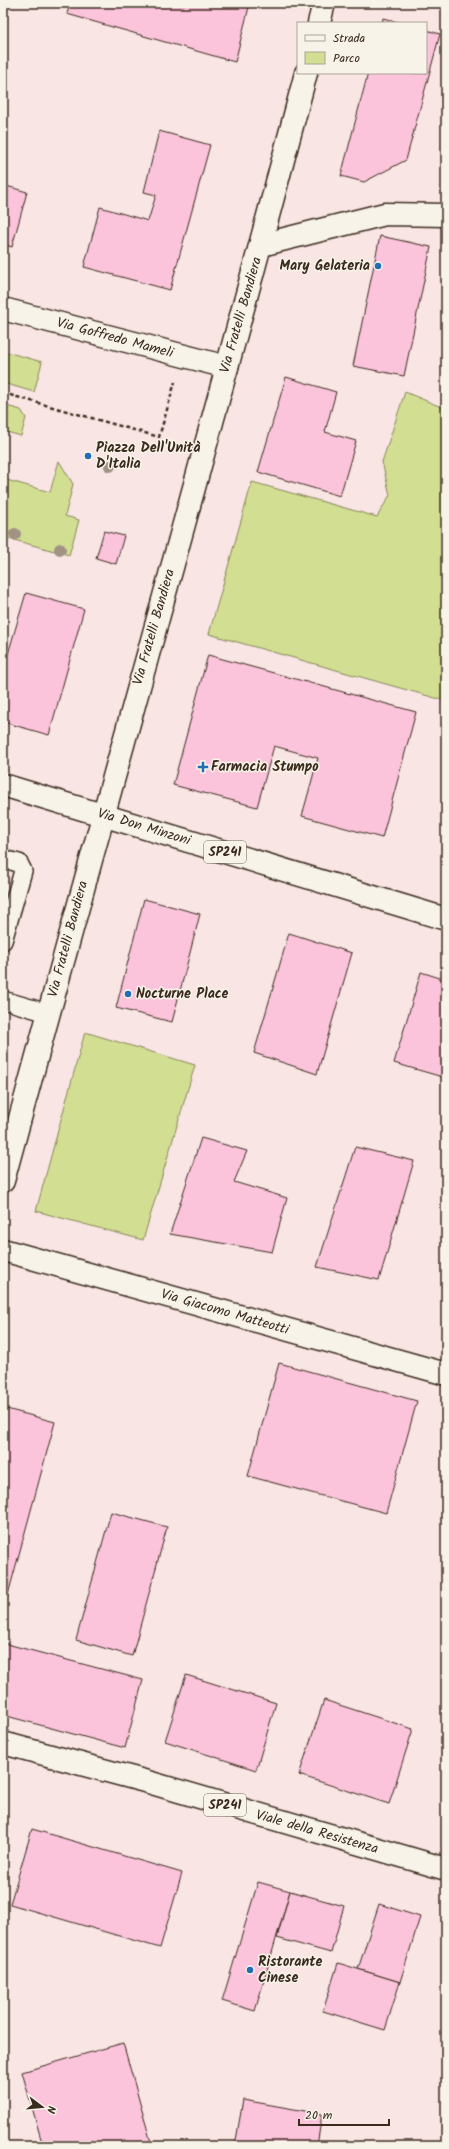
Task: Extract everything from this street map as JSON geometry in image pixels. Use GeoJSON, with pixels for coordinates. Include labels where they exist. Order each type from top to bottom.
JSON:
{"type":"FeatureCollection","features":[{"type":"Feature","properties":{"kind":"street"},"geometry":{"type":"LineString","coordinates":[[319,22],[324,3]]}},
{"type":"Feature","properties":{"kind":"street","name":"Via Fratelli Bandiera"},"geometry":{"type":"LineString","coordinates":[[3,1181],[102,814],[261,245],[306,74]]}},
{"type":"Feature","properties":{"kind":"street"},"geometry":{"type":"LineString","coordinates":[[261,245],[385,214],[446,215]]}},
{"type":"Feature","properties":{"kind":"street","name":"Via Goffredo Mameli"},"geometry":{"type":"LineString","coordinates":[[3,309],[227,367]]}},
{"type":"Feature","properties":{"kind":"street","name":"Via Don Minzoni"},"geometry":{"type":"LineString","coordinates":[[3,785],[446,919]]}},
{"type":"Feature","properties":{"kind":"street","name":"Via Giacomo Matteotti"},"geometry":{"type":"LineString","coordinates":[[3,1250],[446,1374]]}},
{"type":"Feature","properties":{"kind":"street","name":"Viale della Resistenza"},"geometry":{"type":"LineString","coordinates":[[3,1743],[156,1784],[446,1870]]}},
{"type":"Feature","properties":{"kind":"lane"},"geometry":{"type":"LineString","coordinates":[[3,859],[19,863],[23,871],[3,941]]}},
{"type":"Feature","properties":{"kind":"lane"},"geometry":{"type":"LineString","coordinates":[[3,1000],[48,1013]]}},
{"type":"Feature","properties":{"kind":"path"},"geometry":{"type":"LineString","coordinates":[[3,393],[159,437],[182,356]]}},
{"type":"Feature","properties":{"kind":"green space"},"geometry":{"type":"Polygon","coordinates":[[[3,351],[42,362],[34,392],[3,383],[3,351]]]}},
{"type":"Feature","properties":{"kind":"green space"},"geometry":{"type":"Polygon","coordinates":[[[405,392],[446,409],[446,701],[209,634],[252,482],[377,517],[390,495],[382,462],[405,392]]]}},
{"type":"Feature","properties":{"kind":"green space"},"geometry":{"type":"Polygon","coordinates":[[[3,405],[21,410],[26,418],[21,436],[3,431],[3,405]]]}},
{"type":"Feature","properties":{"kind":"green space"},"geometry":{"type":"Polygon","coordinates":[[[59,461],[73,484],[65,516],[79,520],[69,555],[3,537],[3,479],[50,492],[59,461]]]}},
{"type":"Feature","properties":{"kind":"green space"},"geometry":{"type":"Polygon","coordinates":[[[85,1032],[195,1065],[143,1240],[36,1211],[85,1032]]]}},
{"type":"Feature","properties":{"kind":"building"},"geometry":{"type":"Polygon","coordinates":[[[70,3],[250,3],[235,62],[67,14],[70,3]]]}},
{"type":"Feature","properties":{"kind":"building"},"geometry":{"type":"Polygon","coordinates":[[[383,18],[397,22],[382,22],[383,18]]]}},
{"type":"Feature","properties":{"kind":"building"},"geometry":{"type":"Polygon","coordinates":[[[427,30],[440,34],[406,160],[364,182],[341,176],[368,74],[427,74],[427,30]]]}},
{"type":"Feature","properties":{"kind":"building"},"geometry":{"type":"Polygon","coordinates":[[[159,131],[210,145],[170,290],[84,267],[100,207],[148,221],[156,195],[144,192],[159,131]]]}},
{"type":"Feature","properties":{"kind":"building"},"geometry":{"type":"Polygon","coordinates":[[[3,185],[27,192],[12,247],[3,244],[3,185]]]}},
{"type":"Feature","properties":{"kind":"building"},"geometry":{"type":"Polygon","coordinates":[[[380,236],[431,247],[404,376],[353,366],[380,236]]]}},
{"type":"Feature","properties":{"kind":"building"},"geometry":{"type":"Polygon","coordinates":[[[286,377],[336,392],[325,432],[356,441],[340,496],[258,472],[286,377]]]}},
{"type":"Feature","properties":{"kind":"building"},"geometry":{"type":"Polygon","coordinates":[[[104,531],[124,536],[116,564],[96,558],[104,531]]]}},
{"type":"Feature","properties":{"kind":"building"},"geometry":{"type":"Polygon","coordinates":[[[26,593],[84,609],[49,735],[3,722],[3,652],[8,654],[26,593]]]}},
{"type":"Feature","properties":{"kind":"building"},"geometry":{"type":"Polygon","coordinates":[[[208,655],[416,712],[382,838],[302,816],[318,758],[274,746],[257,807],[173,785],[208,655]]]}},
{"type":"Feature","properties":{"kind":"building"},"geometry":{"type":"Polygon","coordinates":[[[144,899],[200,914],[172,1022],[116,1008],[144,899]]]}},
{"type":"Feature","properties":{"kind":"building"},"geometry":{"type":"Polygon","coordinates":[[[289,933],[352,953],[317,1074],[254,1053],[289,933]]]}},
{"type":"Feature","properties":{"kind":"building"},"geometry":{"type":"Polygon","coordinates":[[[421,972],[446,980],[446,1078],[394,1063],[421,972]]]}},
{"type":"Feature","properties":{"kind":"building"},"geometry":{"type":"Polygon","coordinates":[[[201,1138],[247,1151],[234,1182],[287,1198],[272,1252],[170,1234],[201,1138]]]}},
{"type":"Feature","properties":{"kind":"building"},"geometry":{"type":"Polygon","coordinates":[[[355,1147],[414,1161],[379,1280],[317,1267],[355,1147]]]}},
{"type":"Feature","properties":{"kind":"building"},"geometry":{"type":"Polygon","coordinates":[[[279,1363],[417,1401],[386,1513],[248,1476],[279,1363]]]}},
{"type":"Feature","properties":{"kind":"building"},"geometry":{"type":"Polygon","coordinates":[[[3,1408],[55,1422],[3,1613],[3,1408]]]}},
{"type":"Feature","properties":{"kind":"building"},"geometry":{"type":"Polygon","coordinates":[[[111,1512],[167,1527],[132,1656],[76,1640],[111,1512]]]}},
{"type":"Feature","properties":{"kind":"building"},"geometry":{"type":"Polygon","coordinates":[[[3,1643],[143,1680],[125,1748],[3,1715],[3,1643]]]}},
{"type":"Feature","properties":{"kind":"building"},"geometry":{"type":"Polygon","coordinates":[[[186,1675],[276,1703],[256,1770],[165,1741],[186,1675]]]}},
{"type":"Feature","properties":{"kind":"building"},"geometry":{"type":"Polygon","coordinates":[[[324,1700],[413,1729],[389,1804],[299,1775],[324,1700]]]}},
{"type":"Feature","properties":{"kind":"building"},"geometry":{"type":"Polygon","coordinates":[[[32,1829],[182,1873],[160,1948],[10,1904],[32,1829]]]}},
{"type":"Feature","properties":{"kind":"building","name":"Ristorante Cinese"},"geometry":{"type":"Polygon","coordinates":[[[258,1882],[290,1891],[255,2011],[222,2001],[258,1882]]]}},
{"type":"Feature","properties":{"kind":"building"},"geometry":{"type":"Polygon","coordinates":[[[290,1891],[344,1906],[331,1953],[277,1938],[290,1891]]]}},
{"type":"Feature","properties":{"kind":"building"},"geometry":{"type":"Polygon","coordinates":[[[379,1904],[420,1917],[400,1982],[358,1969],[379,1904]]]}},
{"type":"Feature","properties":{"kind":"building"},"geometry":{"type":"Polygon","coordinates":[[[338,1963],[400,1982],[385,2030],[323,2011],[338,1963]]]}},
{"type":"Feature","properties":{"kind":"building"},"geometry":{"type":"Polygon","coordinates":[[[123,2043],[152,2146],[43,2146],[22,2072],[123,2043]]]}},
{"type":"Feature","properties":{"kind":"building"},"geometry":{"type":"Polygon","coordinates":[[[243,2100],[322,2114],[317,2146],[235,2146],[243,2100]]]}},
{"type":"Feature","properties":{"kind":"place","name":"Mary Gelateria"},"geometry":{"type":"Point","coordinates":[378,266]}},
{"type":"Feature","properties":{"kind":"place","name":"Piazza Dell'Unità D'Italia"},"geometry":{"type":"Point","coordinates":[88,456]}},
{"type":"Feature","properties":{"kind":"place","name":"Farmacia Stumpo"},"geometry":{"type":"Point","coordinates":[203,767]}},
{"type":"Feature","properties":{"kind":"place","name":"Nocturne Place"},"geometry":{"type":"Point","coordinates":[128,994]}},
{"type":"Feature","properties":{"kind":"place","name":"Ristorante Cinese"},"geometry":{"type":"Point","coordinates":[250,1970]}}]}
